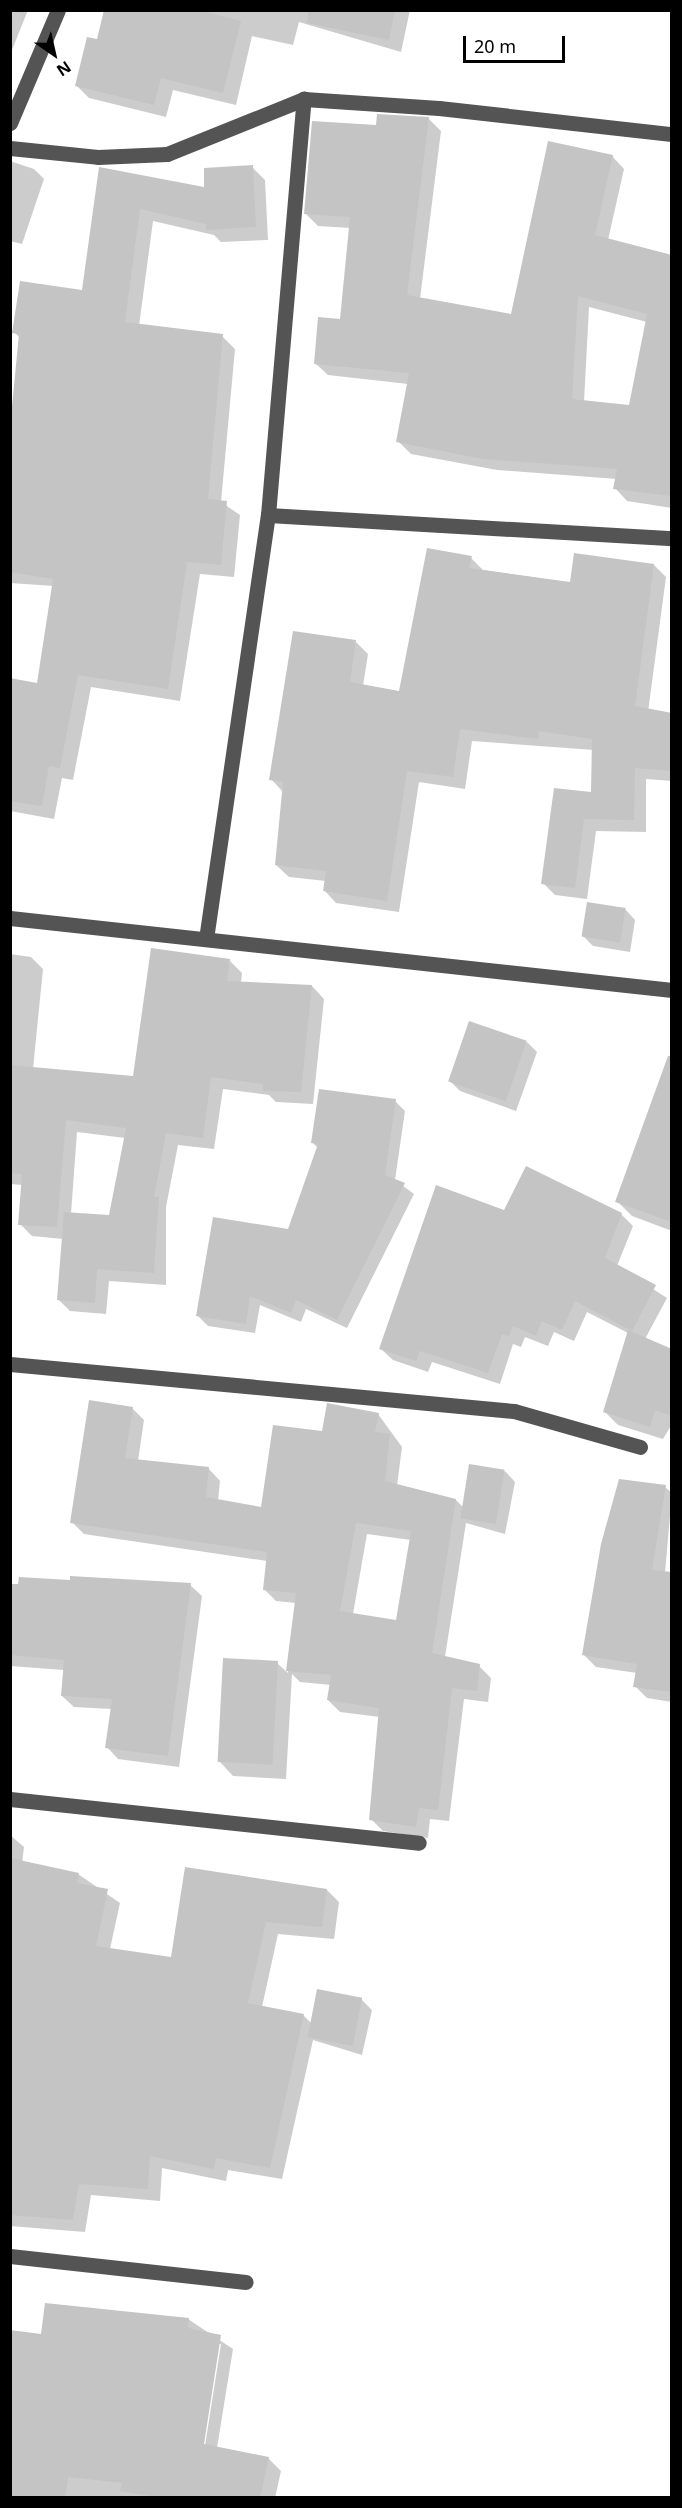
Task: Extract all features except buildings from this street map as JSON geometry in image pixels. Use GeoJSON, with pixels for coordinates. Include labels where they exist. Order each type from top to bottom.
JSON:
{"type":"FeatureCollection","features":[{"type":"Feature","properties":{"kind":"street"},"geometry":{"type":"LineString","coordinates":[[10,123],[57,10]]}},
{"type":"Feature","properties":{"kind":"street"},"geometry":{"type":"LineString","coordinates":[[10,148],[98,157],[167,154],[304,99],[439,108],[672,135]]}},
{"type":"Feature","properties":{"kind":"street"},"geometry":{"type":"LineString","coordinates":[[206,939],[268,515],[304,99]]}},
{"type":"Feature","properties":{"kind":"street"},"geometry":{"type":"LineString","coordinates":[[268,515],[672,538]]}},
{"type":"Feature","properties":{"kind":"street"},"geometry":{"type":"LineString","coordinates":[[10,918],[672,990]]}},
{"type":"Feature","properties":{"kind":"street"},"geometry":{"type":"LineString","coordinates":[[10,1364],[514,1411],[640,1447]]}},
{"type":"Feature","properties":{"kind":"street"},"geometry":{"type":"LineString","coordinates":[[10,1799],[418,1843]]}},
{"type":"Feature","properties":{"kind":"street"},"geometry":{"type":"LineString","coordinates":[[10,2256],[246,2282]]}}]}
